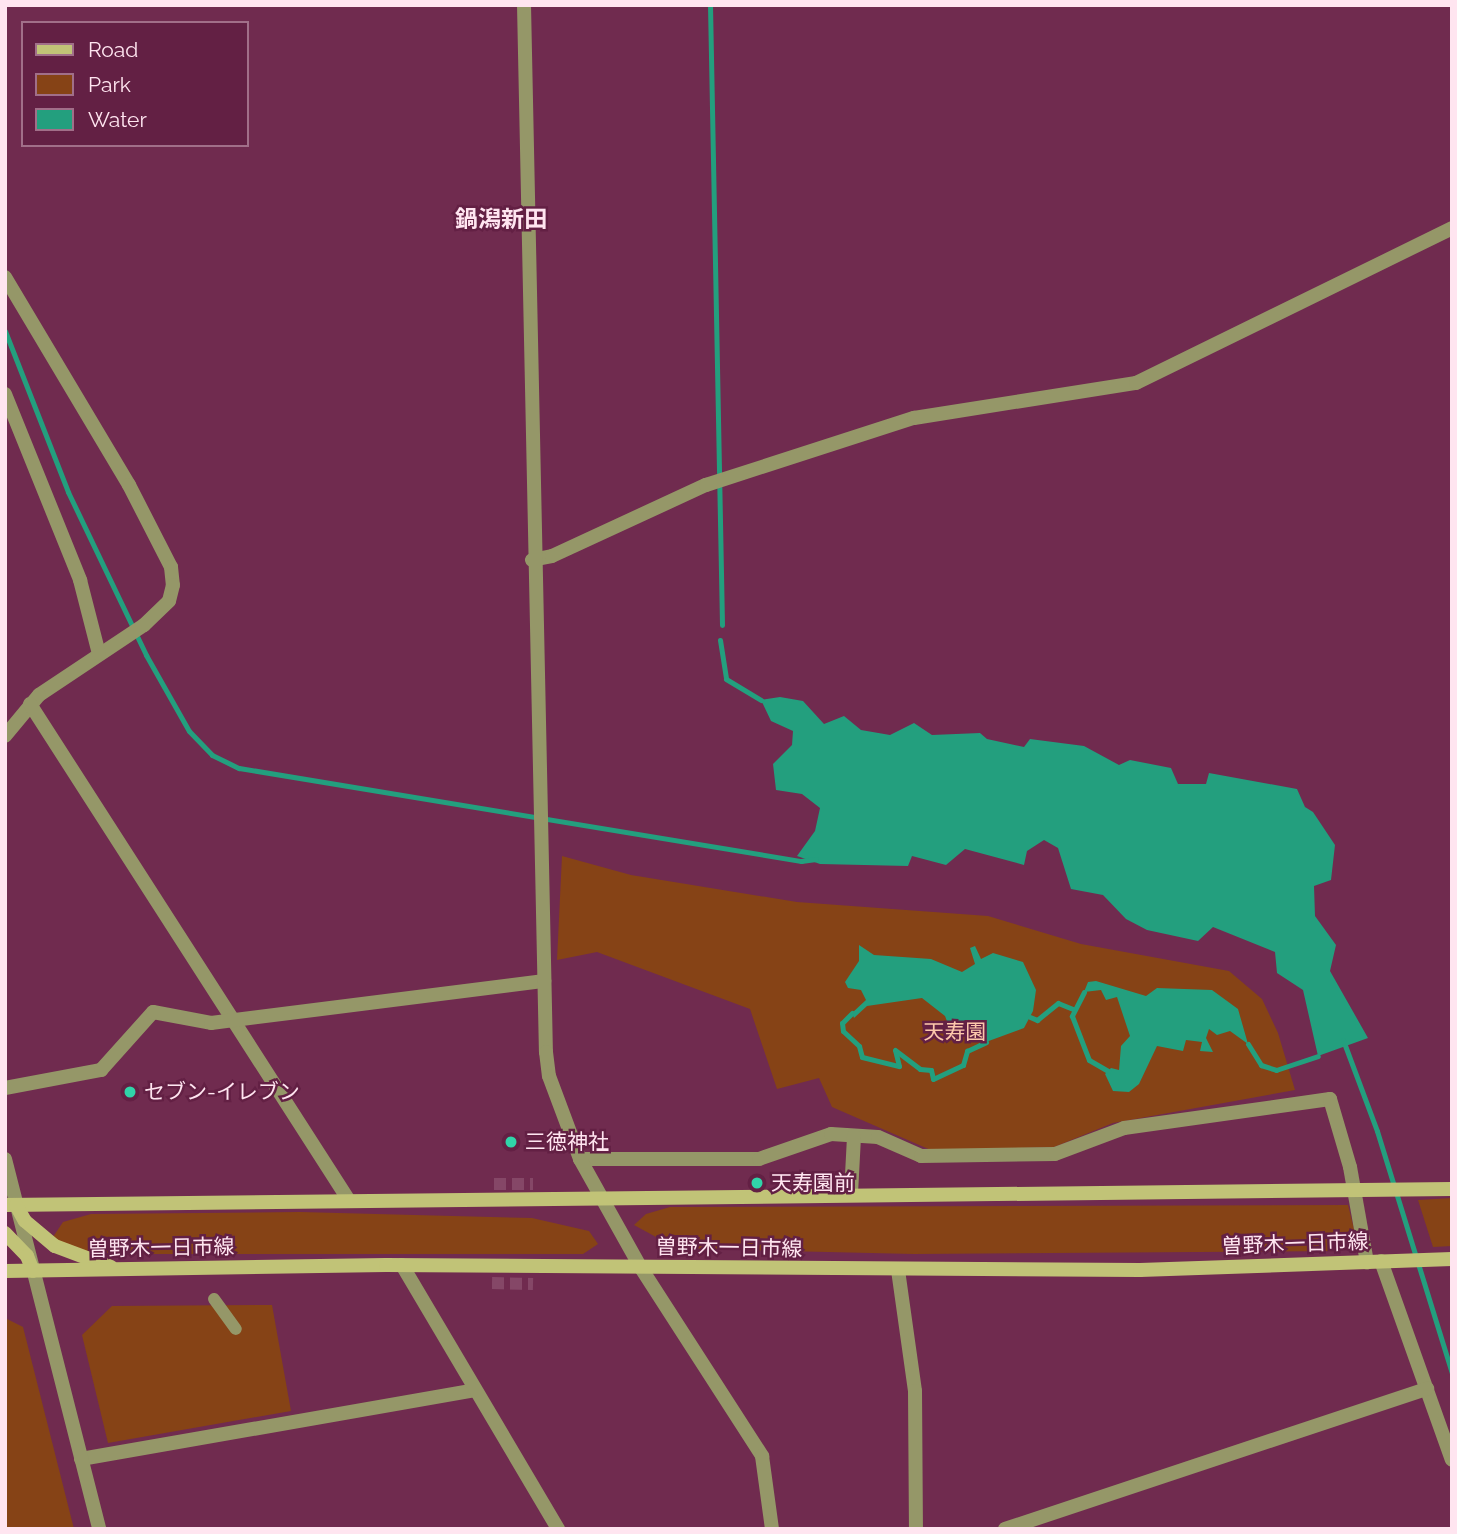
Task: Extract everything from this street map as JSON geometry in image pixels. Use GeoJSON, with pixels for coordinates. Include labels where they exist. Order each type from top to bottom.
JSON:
{"type":"FeatureCollection","features":[{"type":"Feature","properties":{"kind":"main road"},"geometry":{"type":"LineString","coordinates":[[10,1205],[348,1199],[599,1199],[1144,1189],[1363,1192],[1452,1189]]}},
{"type":"Feature","properties":{"kind":"main road"},"geometry":{"type":"LineString","coordinates":[[10,1205],[55,1246],[119,1270]]}},
{"type":"Feature","properties":{"kind":"main road"},"geometry":{"type":"LineString","coordinates":[[5,1233],[27,1256],[33,1271]]}},
{"type":"Feature","properties":{"kind":"main road","name":"曽野木一日市線"},"geometry":{"type":"LineString","coordinates":[[5,1271],[402,1265],[1140,1270],[1446,1259]]}},
{"type":"Feature","properties":{"kind":"street"},"geometry":{"type":"LineString","coordinates":[[524,5],[533,559],[544,981],[550,1076],[580,1159],[599,1199],[762,1456],[772,1529]]}},
{"type":"Feature","properties":{"kind":"street"},"geometry":{"type":"LineString","coordinates":[[533,559],[552,556],[706,485],[914,418],[1136,383],[1452,228]]}},
{"type":"Feature","properties":{"kind":"street"},"geometry":{"type":"LineString","coordinates":[[5,277],[129,485],[171,567],[173,585],[169,601],[144,625],[30,704],[5,736]]}},
{"type":"Feature","properties":{"kind":"street"},"geometry":{"type":"LineString","coordinates":[[5,394],[80,580],[102,652]]}},
{"type":"Feature","properties":{"kind":"street"},"geometry":{"type":"LineString","coordinates":[[30,704],[348,1199]]}},
{"type":"Feature","properties":{"kind":"street"},"geometry":{"type":"LineString","coordinates":[[5,1088],[101,1070],[153,1012],[211,1023],[544,981]]}},
{"type":"Feature","properties":{"kind":"street"},"geometry":{"type":"LineString","coordinates":[[580,1159],[759,1159],[831,1134],[878,1137],[921,1156],[1055,1154],[1124,1128],[1330,1099],[1363,1192],[1380,1262],[1452,1460]]}},
{"type":"Feature","properties":{"kind":"street"},"geometry":{"type":"LineString","coordinates":[[851,1194],[854,1136]]}},
{"type":"Feature","properties":{"kind":"street"},"geometry":{"type":"LineString","coordinates":[[5,1159],[10,1205],[33,1271],[99,1529]]}},
{"type":"Feature","properties":{"kind":"street"},"geometry":{"type":"LineString","coordinates":[[402,1265],[558,1529]]}},
{"type":"Feature","properties":{"kind":"street"},"geometry":{"type":"LineString","coordinates":[[898,1270],[915,1391],[916,1529]]}},
{"type":"Feature","properties":{"kind":"street"},"geometry":{"type":"LineString","coordinates":[[214,1299],[236,1329]]}},
{"type":"Feature","properties":{"kind":"street"},"geometry":{"type":"LineString","coordinates":[[1005,1529],[1427,1389]]}},
{"type":"Feature","properties":{"kind":"street"},"geometry":{"type":"LineString","coordinates":[[81,1459],[475,1390]]}},
{"type":"Feature","properties":{"kind":"green space","name":"天寿園"},"geometry":{"type":"Polygon","coordinates":[[[562,856],[631,875],[797,902],[988,916],[1081,944],[1229,971],[1262,999],[1278,1033],[1295,1090],[1113,1123],[1054,1147],[933,1151],[832,1107],[819,1078],[777,1089],[750,1009],[597,952],[557,960],[562,856]]]}},
{"type":"Feature","properties":{"kind":"green space"},"geometry":{"type":"Polygon","coordinates":[[[1452,1198],[1452,1246],[1433,1247],[1418,1200],[1452,1198]]]}},
{"type":"Feature","properties":{"kind":"green space"},"geometry":{"type":"Polygon","coordinates":[[[1348,1205],[1356,1237],[1351,1246],[1338,1251],[914,1254],[701,1249],[667,1243],[634,1225],[646,1214],[670,1207],[1348,1205]]]}},
{"type":"Feature","properties":{"kind":"green space"},"geometry":{"type":"Polygon","coordinates":[[[300,1212],[532,1218],[589,1231],[598,1244],[583,1254],[97,1254],[72,1249],[53,1237],[63,1222],[91,1214],[300,1212]]]}},
{"type":"Feature","properties":{"kind":"green space"},"geometry":{"type":"Polygon","coordinates":[[[272,1305],[291,1411],[108,1443],[82,1335],[112,1306],[272,1305]]]}},
{"type":"Feature","properties":{"kind":"green space"},"geometry":{"type":"Polygon","coordinates":[[[5,1318],[23,1327],[74,1529],[5,1529],[5,1318]]]}},
{"type":"Feature","properties":{"kind":"water"},"geometry":{"type":"Polygon","coordinates":[[[780,697],[803,701],[824,724],[844,716],[861,730],[890,735],[914,723],[932,735],[980,733],[987,739],[1024,747],[1030,739],[1084,746],[1119,765],[1130,760],[1171,768],[1178,784],[1206,784],[1209,773],[1297,789],[1305,807],[1313,812],[1335,845],[1331,880],[1314,886],[1315,916],[1336,945],[1330,971],[1368,1038],[1318,1056],[1303,990],[1277,973],[1275,952],[1213,927],[1198,941],[1147,930],[1126,919],[1103,895],[1071,889],[1058,848],[1044,840],[1027,851],[1024,865],[965,849],[946,865],[912,856],[908,866],[820,864],[797,856],[815,831],[820,808],[802,794],[776,790],[773,764],[792,745],[793,731],[771,721],[761,700],[780,697]]]}},
{"type":"Feature","properties":{"kind":"water"},"geometry":{"type":"Polygon","coordinates":[[[859,945],[874,955],[931,959],[962,972],[975,964],[970,948],[975,946],[981,959],[993,953],[1023,962],[1036,990],[1033,1011],[1024,1028],[986,1042],[966,1035],[953,1037],[945,1016],[922,998],[867,1006],[854,1018],[852,1013],[866,1000],[861,990],[848,988],[845,982],[859,961],[859,945]]]}},
{"type":"Feature","properties":{"kind":"water"},"geometry":{"type":"Polygon","coordinates":[[[1096,981],[1146,996],[1157,988],[1212,990],[1238,1009],[1248,1044],[1230,1031],[1217,1035],[1209,1029],[1206,1038],[1213,1052],[1200,1051],[1202,1042],[1186,1040],[1183,1051],[1157,1046],[1139,1084],[1129,1092],[1113,1091],[1105,1074],[1111,1068],[1119,1070],[1121,1046],[1130,1036],[1117,997],[1106,1000],[1101,990],[1084,992],[1088,982],[1096,981]]]}},
{"type":"Feature","properties":{"kind":"waterway"},"geometry":{"type":"LineString","coordinates":[[710,5],[722,625]]}},
{"type":"Feature","properties":{"kind":"waterway"},"geometry":{"type":"LineString","coordinates":[[5,331],[68,492],[146,655],[189,731],[212,755],[239,768],[801,861],[816,859]]}},
{"type":"Feature","properties":{"kind":"waterway"},"geometry":{"type":"LineString","coordinates":[[720,640],[726,679],[761,700]]}},
{"type":"Feature","properties":{"kind":"waterway"},"geometry":{"type":"LineString","coordinates":[[1084,992],[1072,1016],[1089,1060],[1108,1071]]}},
{"type":"Feature","properties":{"kind":"waterway"},"geometry":{"type":"LineString","coordinates":[[1030,1017],[1037,1020],[1058,1003],[1073,1009]]}},
{"type":"Feature","properties":{"kind":"waterway"},"geometry":{"type":"LineString","coordinates":[[852,1013],[842,1023],[843,1031],[859,1046],[862,1057],[899,1066],[895,1050],[920,1069],[931,1070],[933,1079],[963,1065],[967,1051],[986,1042]]}},
{"type":"Feature","properties":{"kind":"waterway"},"geometry":{"type":"LineString","coordinates":[[1343,1040],[1377,1131],[1452,1373]]}},
{"type":"Feature","properties":{"kind":"waterway"},"geometry":{"type":"LineString","coordinates":[[1248,1044],[1261,1065],[1276,1070],[1318,1056]]}},
{"type":"Feature","properties":{"kind":"tunnel"},"geometry":{"type":"LineString","coordinates":[[494,1184],[533,1184]]}},
{"type":"Feature","properties":{"kind":"tunnel"},"geometry":{"type":"LineString","coordinates":[[492,1283],[533,1284]]}},
{"type":"Feature","properties":{"kind":"place","name":"セブン-イレブン"},"geometry":{"type":"Point","coordinates":[130,1092]}},
{"type":"Feature","properties":{"kind":"place","name":"三徳神社"},"geometry":{"type":"Point","coordinates":[511,1142]}},
{"type":"Feature","properties":{"kind":"place","name":"天寿園前"},"geometry":{"type":"Point","coordinates":[757,1183]}},
{"type":"Feature","properties":{"kind":"district","name":"鍋潟新田"},"geometry":{"type":"Point","coordinates":[501,219]}}]}
